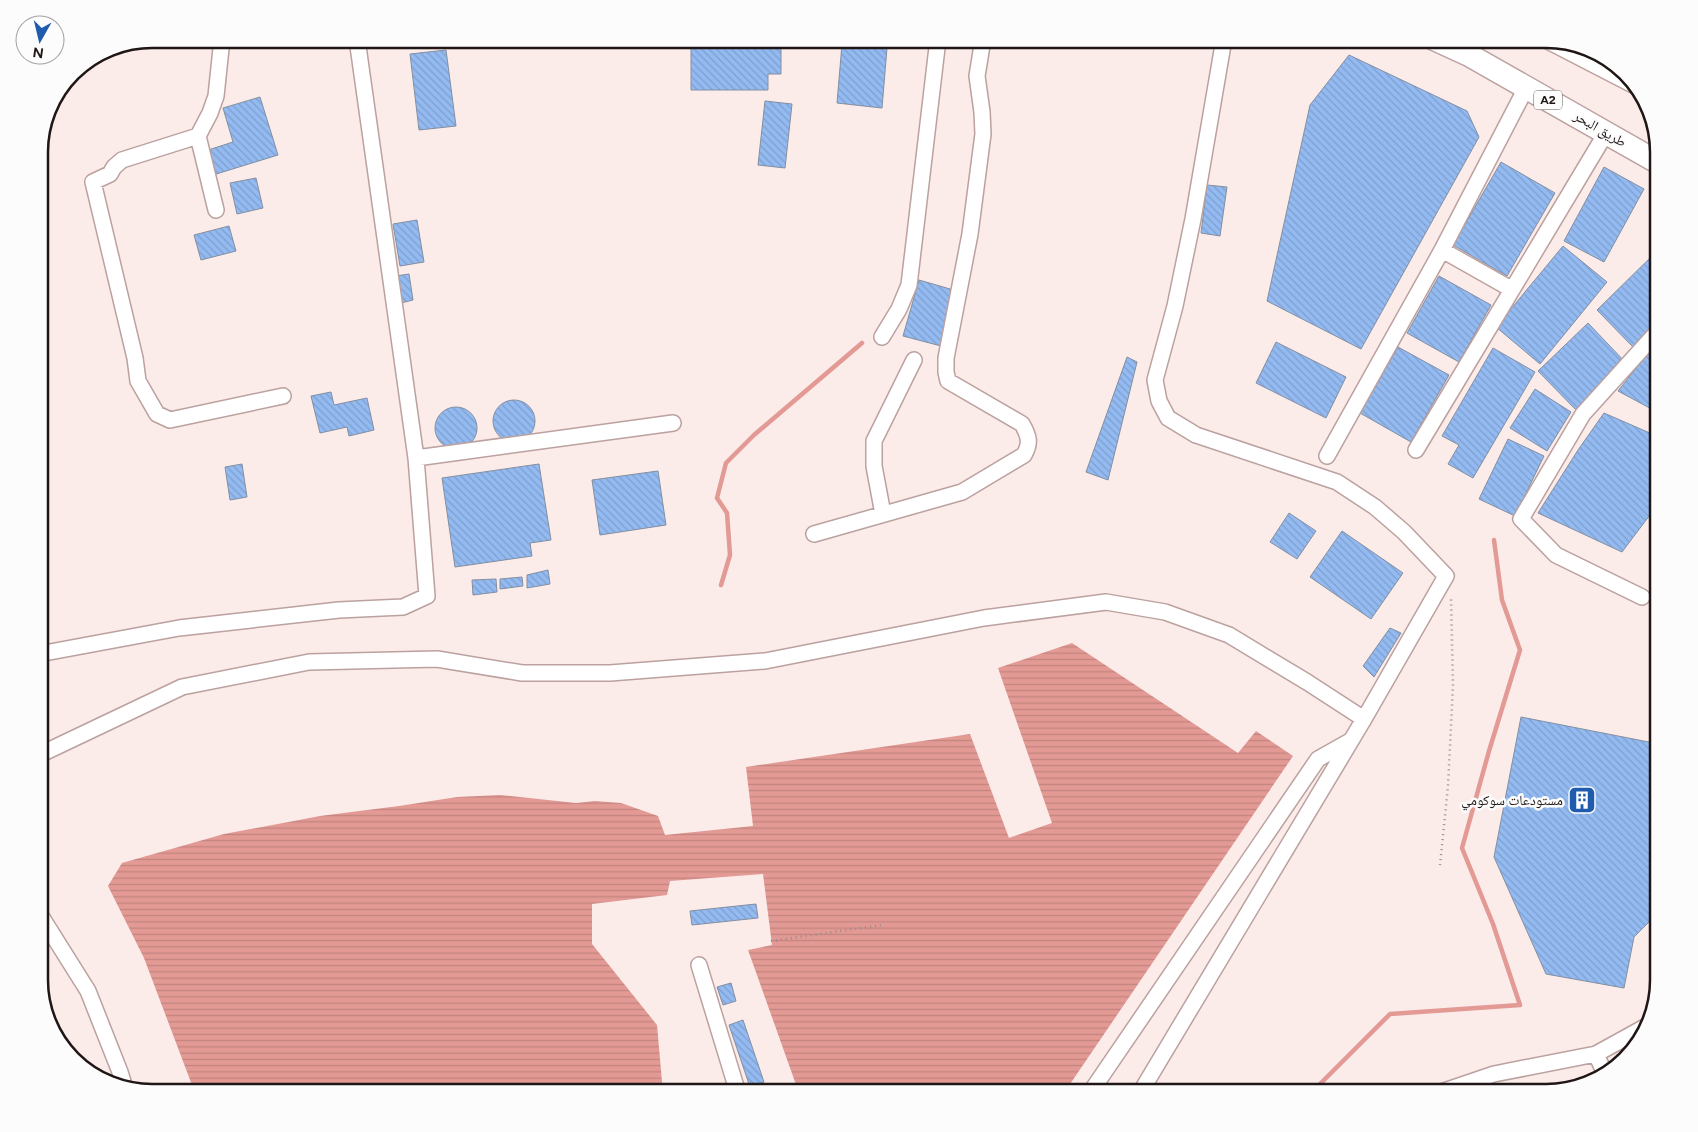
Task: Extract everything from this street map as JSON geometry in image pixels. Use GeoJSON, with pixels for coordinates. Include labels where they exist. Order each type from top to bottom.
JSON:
{"type":"FeatureCollection","features":[{"type":"Feature","properties":{"kind":"highway","name":"طريق البحر"},"geometry":{"type":"LineString","coordinates":[[1454,48],[1650,159]]}},
{"type":"Feature","properties":{"kind":"street"},"geometry":{"type":"LineString","coordinates":[[216,210],[198,136],[210,113],[216,96],[221,48]]}},
{"type":"Feature","properties":{"kind":"street"},"geometry":{"type":"LineString","coordinates":[[48,652],[179,628],[339,610],[403,607],[427,596],[416,458],[358,48]]}},
{"type":"Feature","properties":{"kind":"street"},"geometry":{"type":"LineString","coordinates":[[882,337],[899,310],[909,285],[937,48]]}},
{"type":"Feature","properties":{"kind":"street"},"geometry":{"type":"LineString","coordinates":[[814,534],[962,492],[1024,456],[1029,446],[1028,435],[1022,424],[948,381],[946,372],[946,358],[970,234],[983,134],[977,76],[982,48]]}},
{"type":"Feature","properties":{"kind":"street"},"geometry":{"type":"LineString","coordinates":[[1145,1084],[1364,719],[1446,576],[1404,532],[1375,507],[1337,482],[1196,435],[1168,418],[1159,401],[1155,380],[1176,306],[1222,48]]}},
{"type":"Feature","properties":{"kind":"street"},"geometry":{"type":"LineString","coordinates":[[1573,51],[1617,75]]}},
{"type":"Feature","properties":{"kind":"street"},"geometry":{"type":"LineString","coordinates":[[1327,456],[1442,250],[1526,88]]}},
{"type":"Feature","properties":{"kind":"street"},"geometry":{"type":"LineString","coordinates":[[1416,450],[1606,133]]}},
{"type":"Feature","properties":{"kind":"street"},"geometry":{"type":"LineString","coordinates":[[198,136],[122,160],[114,167],[110,174],[93,182],[135,358],[138,381],[157,414],[170,420],[283,396]]}},
{"type":"Feature","properties":{"kind":"street"},"geometry":{"type":"LineString","coordinates":[[1442,250],[1511,289]]}},
{"type":"Feature","properties":{"kind":"street"},"geometry":{"type":"LineString","coordinates":[[1642,597],[1556,555],[1521,519],[1583,414],[1650,340]]}},
{"type":"Feature","properties":{"kind":"street"},"geometry":{"type":"LineString","coordinates":[[883,514],[874,466],[874,441],[914,360]]}},
{"type":"Feature","properties":{"kind":"street"},"geometry":{"type":"LineString","coordinates":[[416,458],[673,423]]}},
{"type":"Feature","properties":{"kind":"street"},"geometry":{"type":"LineString","coordinates":[[48,751],[182,687],[309,662],[437,659],[522,673],[610,673],[765,661],[984,618],[1106,602],[1165,612],[1229,635],[1364,719]]}},
{"type":"Feature","properties":{"kind":"street"},"geometry":{"type":"LineString","coordinates":[[1096,1084],[1318,759],[1351,740]]}},
{"type":"Feature","properties":{"kind":"street"},"geometry":{"type":"LineString","coordinates":[[48,927],[88,991],[123,1080]]}},
{"type":"Feature","properties":{"kind":"street"},"geometry":{"type":"LineString","coordinates":[[699,965],[735,1084]]}},
{"type":"Feature","properties":{"kind":"street"},"geometry":{"type":"LineString","coordinates":[[1465,1084],[1494,1074],[1596,1054],[1637,1031]]}},
{"type":"Feature","properties":{"kind":"street"},"geometry":{"type":"LineString","coordinates":[[1596,1054],[1602,1068]]}},
{"type":"Feature","properties":{"kind":"path"},"geometry":{"type":"LineString","coordinates":[[1440,865],[1448,786],[1453,686],[1452,602],[1446,576]]}},
{"type":"Feature","properties":{"kind":"path"},"geometry":{"type":"LineString","coordinates":[[771,941],[882,925]]}},
{"type":"Feature","properties":{"kind":"shaded area"},"geometry":{"type":"Polygon","coordinates":[[[1072,643],[1238,753],[1256,731],[1293,756],[1070,1084],[796,1084],[748,950],[772,945],[763,874],[670,881],[667,895],[592,904],[592,944],[657,1025],[662,1084],[192,1084],[144,958],[108,886],[122,863],[224,834],[320,816],[457,797],[500,795],[576,803],[595,801],[621,803],[658,816],[665,835],[753,826],[746,767],[970,734],[1009,838],[1052,823],[998,668],[1072,643]]]}},
{"type":"Feature","properties":{"kind":"building"},"geometry":{"type":"Polygon","coordinates":[[[691,48],[781,48],[781,74],[768,74],[768,90],[691,90],[691,48]]]}},
{"type":"Feature","properties":{"kind":"building"},"geometry":{"type":"Polygon","coordinates":[[[842,48],[887,48],[882,108],[837,103],[842,48]]]}},
{"type":"Feature","properties":{"kind":"building"},"geometry":{"type":"Polygon","coordinates":[[[446,50],[456,126],[419,130],[410,54],[446,50]]]}},
{"type":"Feature","properties":{"kind":"building"},"geometry":{"type":"Polygon","coordinates":[[[1349,55],[1467,111],[1479,137],[1361,349],[1267,301],[1310,105],[1349,55]]]}},
{"type":"Feature","properties":{"kind":"building"},"geometry":{"type":"Polygon","coordinates":[[[260,97],[278,155],[213,175],[205,151],[233,142],[223,108],[260,97]]]}},
{"type":"Feature","properties":{"kind":"building"},"geometry":{"type":"Polygon","coordinates":[[[765,101],[792,104],[785,168],[758,165],[765,101]]]}},
{"type":"Feature","properties":{"kind":"building"},"geometry":{"type":"Polygon","coordinates":[[[1501,162],[1555,193],[1507,276],[1453,245],[1501,162]]]}},
{"type":"Feature","properties":{"kind":"building"},"geometry":{"type":"Polygon","coordinates":[[[1604,167],[1644,189],[1604,262],[1564,241],[1604,167]]]}},
{"type":"Feature","properties":{"kind":"building"},"geometry":{"type":"Polygon","coordinates":[[[256,178],[263,208],[237,214],[230,183],[256,178]]]}},
{"type":"Feature","properties":{"kind":"building"},"geometry":{"type":"Polygon","coordinates":[[[1207,185],[1227,187],[1220,236],[1201,233],[1207,185]]]}},
{"type":"Feature","properties":{"kind":"building"},"geometry":{"type":"Polygon","coordinates":[[[417,220],[424,262],[400,266],[393,224],[417,220]]]}},
{"type":"Feature","properties":{"kind":"building"},"geometry":{"type":"Polygon","coordinates":[[[229,226],[236,251],[201,260],[194,235],[229,226]]]}},
{"type":"Feature","properties":{"kind":"building"},"geometry":{"type":"Polygon","coordinates":[[[1563,246],[1607,282],[1540,364],[1496,327],[1563,246]]]}},
{"type":"Feature","properties":{"kind":"building"},"geometry":{"type":"Polygon","coordinates":[[[1650,258],[1650,330],[1633,347],[1597,310],[1650,258]]]}},
{"type":"Feature","properties":{"kind":"building"},"geometry":{"type":"Polygon","coordinates":[[[409,274],[413,300],[401,303],[396,276],[409,274]]]}},
{"type":"Feature","properties":{"kind":"building"},"geometry":{"type":"Polygon","coordinates":[[[1439,276],[1491,305],[1459,362],[1407,333],[1439,276]]]}},
{"type":"Feature","properties":{"kind":"building"},"geometry":{"type":"Polygon","coordinates":[[[919,280],[957,291],[941,346],[903,336],[919,280]]]}},
{"type":"Feature","properties":{"kind":"building"},"geometry":{"type":"Polygon","coordinates":[[[1588,323],[1626,363],[1576,410],[1538,371],[1588,323]]]}},
{"type":"Feature","properties":{"kind":"building"},"geometry":{"type":"Polygon","coordinates":[[[1276,342],[1346,377],[1326,418],[1256,383],[1276,342]]]}},
{"type":"Feature","properties":{"kind":"building"},"geometry":{"type":"Polygon","coordinates":[[[1398,347],[1449,375],[1411,442],[1360,413],[1398,347]]]}},
{"type":"Feature","properties":{"kind":"building"},"geometry":{"type":"Polygon","coordinates":[[[1493,348],[1535,372],[1473,478],[1448,464],[1459,445],[1442,436],[1493,348]]]}},
{"type":"Feature","properties":{"kind":"building"},"geometry":{"type":"Polygon","coordinates":[[[1650,350],[1650,408],[1618,391],[1650,350]]]}},
{"type":"Feature","properties":{"kind":"building"},"geometry":{"type":"Polygon","coordinates":[[[1127,357],[1137,362],[1108,480],[1086,472],[1127,357]]]}},
{"type":"Feature","properties":{"kind":"building"},"geometry":{"type":"Polygon","coordinates":[[[1535,389],[1571,412],[1547,451],[1510,428],[1535,389]]]}},
{"type":"Feature","properties":{"kind":"building"},"geometry":{"type":"Polygon","coordinates":[[[331,392],[334,405],[367,398],[374,430],[349,436],[347,427],[320,433],[311,396],[331,392]]]}},
{"type":"Feature","properties":{"kind":"building"},"geometry":{"type":"Polygon","coordinates":[[[518,400],[526,403],[532,409],[535,421],[532,433],[526,439],[510,442],[502,439],[496,433],[493,417],[496,409],[502,403],[518,400]]]}},
{"type":"Feature","properties":{"kind":"building"},"geometry":{"type":"Polygon","coordinates":[[[460,407],[468,410],[474,416],[477,428],[474,440],[468,446],[452,449],[444,446],[438,440],[435,424],[438,416],[444,410],[460,407]]]}},
{"type":"Feature","properties":{"kind":"building"},"geometry":{"type":"Polygon","coordinates":[[[1604,413],[1650,433],[1650,515],[1622,552],[1538,513],[1604,413]]]}},
{"type":"Feature","properties":{"kind":"building"},"geometry":{"type":"Polygon","coordinates":[[[1508,439],[1544,456],[1515,516],[1479,499],[1508,439]]]}},
{"type":"Feature","properties":{"kind":"building"},"geometry":{"type":"Polygon","coordinates":[[[242,464],[247,497],[230,500],[225,467],[242,464]]]}},
{"type":"Feature","properties":{"kind":"building"},"geometry":{"type":"Polygon","coordinates":[[[539,464],[551,540],[530,543],[532,556],[455,567],[442,478],[539,464]]]}},
{"type":"Feature","properties":{"kind":"building"},"geometry":{"type":"Polygon","coordinates":[[[658,471],[666,525],[600,535],[592,480],[658,471]]]}},
{"type":"Feature","properties":{"kind":"building"},"geometry":{"type":"Polygon","coordinates":[[[1289,513],[1316,531],[1297,559],[1270,542],[1289,513]]]}},
{"type":"Feature","properties":{"kind":"building"},"geometry":{"type":"Polygon","coordinates":[[[1342,531],[1403,573],[1371,619],[1310,577],[1342,531]]]}},
{"type":"Feature","properties":{"kind":"building"},"geometry":{"type":"Polygon","coordinates":[[[548,570],[550,584],[527,588],[527,575],[548,570]]]}},
{"type":"Feature","properties":{"kind":"building"},"geometry":{"type":"Polygon","coordinates":[[[522,577],[523,586],[500,589],[500,579],[522,577]]]}},
{"type":"Feature","properties":{"kind":"building"},"geometry":{"type":"Polygon","coordinates":[[[496,579],[497,592],[473,595],[472,580],[496,579]]]}},
{"type":"Feature","properties":{"kind":"building"},"geometry":{"type":"Polygon","coordinates":[[[1390,628],[1401,633],[1374,677],[1363,666],[1390,628]]]}},
{"type":"Feature","properties":{"kind":"building","name":"مستودعات سوكومي"},"geometry":{"type":"Polygon","coordinates":[[[1521,717],[1650,742],[1650,921],[1634,937],[1624,988],[1546,974],[1494,857],[1521,717]]]}},
{"type":"Feature","properties":{"kind":"building"},"geometry":{"type":"Polygon","coordinates":[[[756,904],[758,918],[692,925],[690,911],[756,904]]]}},
{"type":"Feature","properties":{"kind":"building"},"geometry":{"type":"Polygon","coordinates":[[[731,983],[736,1001],[723,1005],[717,987],[731,983]]]}},
{"type":"Feature","properties":{"kind":"building"},"geometry":{"type":"Polygon","coordinates":[[[743,1020],[764,1082],[749,1084],[729,1025],[743,1020]]]}},
{"type":"Feature","properties":{"kind":"waterway"},"geometry":{"type":"LineString","coordinates":[[721,585],[730,555],[727,513],[717,498],[726,463],[754,435],[862,343]]}},
{"type":"Feature","properties":{"kind":"waterway"},"geometry":{"type":"LineString","coordinates":[[1320,1084],[1390,1014],[1520,1005],[1493,924],[1462,848],[1520,650],[1502,600],[1494,540]]}},
{"type":"Feature","properties":{"kind":"place","name":"مستودعات سوكومي"},"geometry":{"type":"Point","coordinates":[1582,800]}}]}
